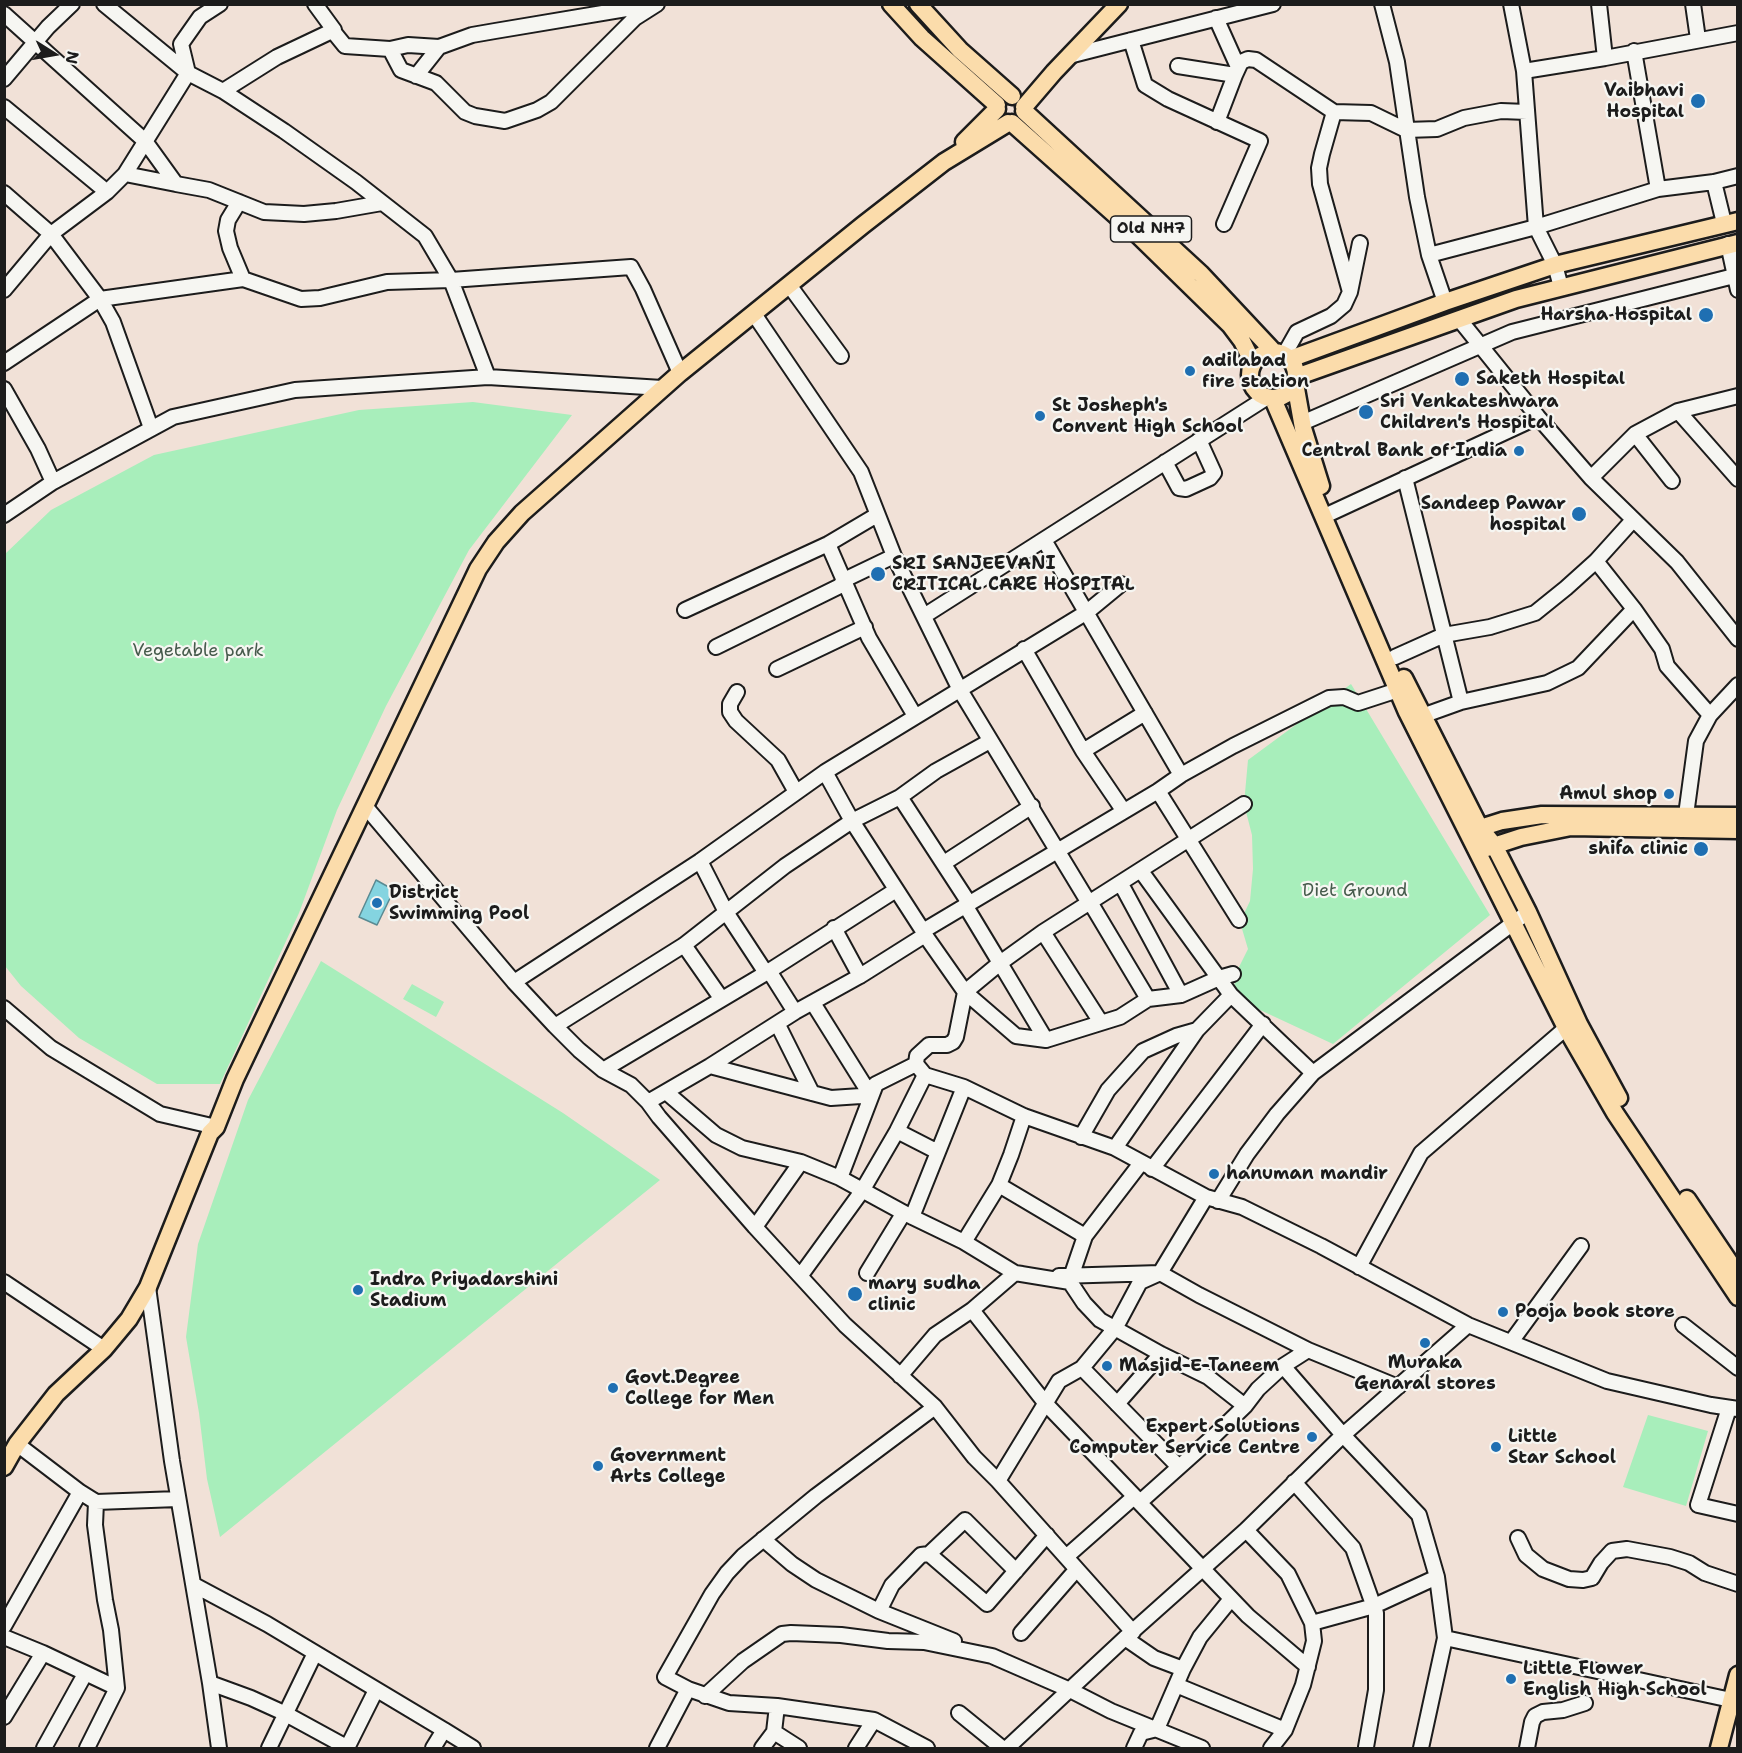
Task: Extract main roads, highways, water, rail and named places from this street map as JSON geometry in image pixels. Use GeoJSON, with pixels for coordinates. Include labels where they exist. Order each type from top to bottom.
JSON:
{"type":"FeatureCollection","features":[{"type":"Feature","properties":{"kind":"main road"},"geometry":{"type":"LineString","coordinates":[[891,4],[922,38],[997,107]]}},
{"type":"Feature","properties":{"kind":"main road","name":"Old NH7"},"geometry":{"type":"LineString","coordinates":[[918,4],[1016,110],[1222,317],[1237,334],[1253,363],[1250,370],[1251,384],[1259,395],[1269,398]]}},
{"type":"Feature","properties":{"kind":"main road"},"geometry":{"type":"LineString","coordinates":[[4,1467],[17,1444],[56,1394],[104,1349],[129,1319],[148,1287],[210,1133],[216,1127],[235,1079],[478,569],[496,542],[522,513],[680,373],[944,162],[1016,110],[1119,4]]}},
{"type":"Feature","properties":{"kind":"main road"},"geometry":{"type":"LineString","coordinates":[[944,162],[1004,98],[1016,110]]}},
{"type":"Feature","properties":{"kind":"main road","name":"Old NH7"},"geometry":{"type":"LineString","coordinates":[[1016,110],[1201,274],[1295,368],[1296,380]]}},
{"type":"Feature","properties":{"kind":"main road"},"geometry":{"type":"LineString","coordinates":[[1253,363],[1262,354],[1283,355],[1555,265],[1731,222]]}},
{"type":"Feature","properties":{"kind":"main road"},"geometry":{"type":"LineString","coordinates":[[1733,244],[1516,299],[1296,380],[1287,394],[1269,398],[1419,735],[1475,831],[1494,845],[1528,912],[1579,1024],[1624,1108],[1737,1275]]}},
{"type":"Feature","properties":{"kind":"main road"},"geometry":{"type":"LineString","coordinates":[[1296,380],[1302,423],[1331,513],[1475,831],[1478,851],[1566,1028],[1615,1113],[1737,1297]]}},
{"type":"Feature","properties":{"kind":"main road"},"geometry":{"type":"LineString","coordinates":[[1475,831],[1502,821],[1542,815],[1737,816]]}},
{"type":"Feature","properties":{"kind":"main road"},"geometry":{"type":"LineString","coordinates":[[1478,851],[1521,837],[1571,827],[1737,830]]}},
{"type":"Feature","properties":{"kind":"main road"},"geometry":{"type":"LineString","coordinates":[[1719,1749],[1737,1675]]}},
{"type":"Feature","properties":{"kind":"water","name":"District Swimming Pool"},"geometry":{"type":"Polygon","coordinates":[[[376,880],[394,890],[377,925],[359,917],[376,880]]]}},
{"type":"Feature","properties":{"kind":"place","name":"Vaibhavi Hospital"},"geometry":{"type":"Point","coordinates":[1698,101]}},
{"type":"Feature","properties":{"kind":"place","name":"Harsha Hospital"},"geometry":{"type":"Point","coordinates":[1706,315]}},
{"type":"Feature","properties":{"kind":"place","name":"adilabad fire station"},"geometry":{"type":"Point","coordinates":[1190,371]}},
{"type":"Feature","properties":{"kind":"place","name":"Saketh Hospital"},"geometry":{"type":"Point","coordinates":[1462,379]}},
{"type":"Feature","properties":{"kind":"place","name":"Sri Venkateshwara Children's Hospital"},"geometry":{"type":"Point","coordinates":[1366,412]}},
{"type":"Feature","properties":{"kind":"place","name":"St Josheph's Convent High School"},"geometry":{"type":"Point","coordinates":[1040,416]}},
{"type":"Feature","properties":{"kind":"place","name":"Central Bank of India"},"geometry":{"type":"Point","coordinates":[1519,451]}},
{"type":"Feature","properties":{"kind":"place","name":"Sandeep Pawar hospital"},"geometry":{"type":"Point","coordinates":[1579,514]}},
{"type":"Feature","properties":{"kind":"place","name":"SRI SANJEEVANI CRITICAL CARE HOSPITAL"},"geometry":{"type":"Point","coordinates":[878,574]}},
{"type":"Feature","properties":{"kind":"place","name":"Amul shop"},"geometry":{"type":"Point","coordinates":[1669,794]}},
{"type":"Feature","properties":{"kind":"place","name":"shifa clinic"},"geometry":{"type":"Point","coordinates":[1701,849]}},
{"type":"Feature","properties":{"kind":"place","name":"District Swimming Pool"},"geometry":{"type":"Point","coordinates":[377,903]}},
{"type":"Feature","properties":{"kind":"place","name":"hanuman mandir"},"geometry":{"type":"Point","coordinates":[1214,1174]}},
{"type":"Feature","properties":{"kind":"place","name":"Indra Priyadarshini Stadium"},"geometry":{"type":"Point","coordinates":[358,1290]}},
{"type":"Feature","properties":{"kind":"place","name":"mary sudha clinic"},"geometry":{"type":"Point","coordinates":[855,1294]}},
{"type":"Feature","properties":{"kind":"place","name":"Pooja book store"},"geometry":{"type":"Point","coordinates":[1503,1312]}},
{"type":"Feature","properties":{"kind":"place","name":"Muraka Genaral stores"},"geometry":{"type":"Point","coordinates":[1425,1343]}},
{"type":"Feature","properties":{"kind":"place","name":"Masjid-E-Taneem"},"geometry":{"type":"Point","coordinates":[1107,1366]}},
{"type":"Feature","properties":{"kind":"place","name":"Govt.Degree College for Men"},"geometry":{"type":"Point","coordinates":[613,1388]}},
{"type":"Feature","properties":{"kind":"place","name":"Expert Solutions Computer Service Centre"},"geometry":{"type":"Point","coordinates":[1312,1437]}},
{"type":"Feature","properties":{"kind":"place","name":"Little Star School"},"geometry":{"type":"Point","coordinates":[1496,1447]}},
{"type":"Feature","properties":{"kind":"place","name":"Government Arts College"},"geometry":{"type":"Point","coordinates":[598,1466]}},
{"type":"Feature","properties":{"kind":"place","name":"Little Flower English High School"},"geometry":{"type":"Point","coordinates":[1511,1679]}},
{"type":"Feature","properties":{"kind":"park label","name":"Vegetable park"},"geometry":{"type":"Point","coordinates":[198,651]}},
{"type":"Feature","properties":{"kind":"park label","name":"Diet Ground"},"geometry":{"type":"Point","coordinates":[1355,891]}}]}
